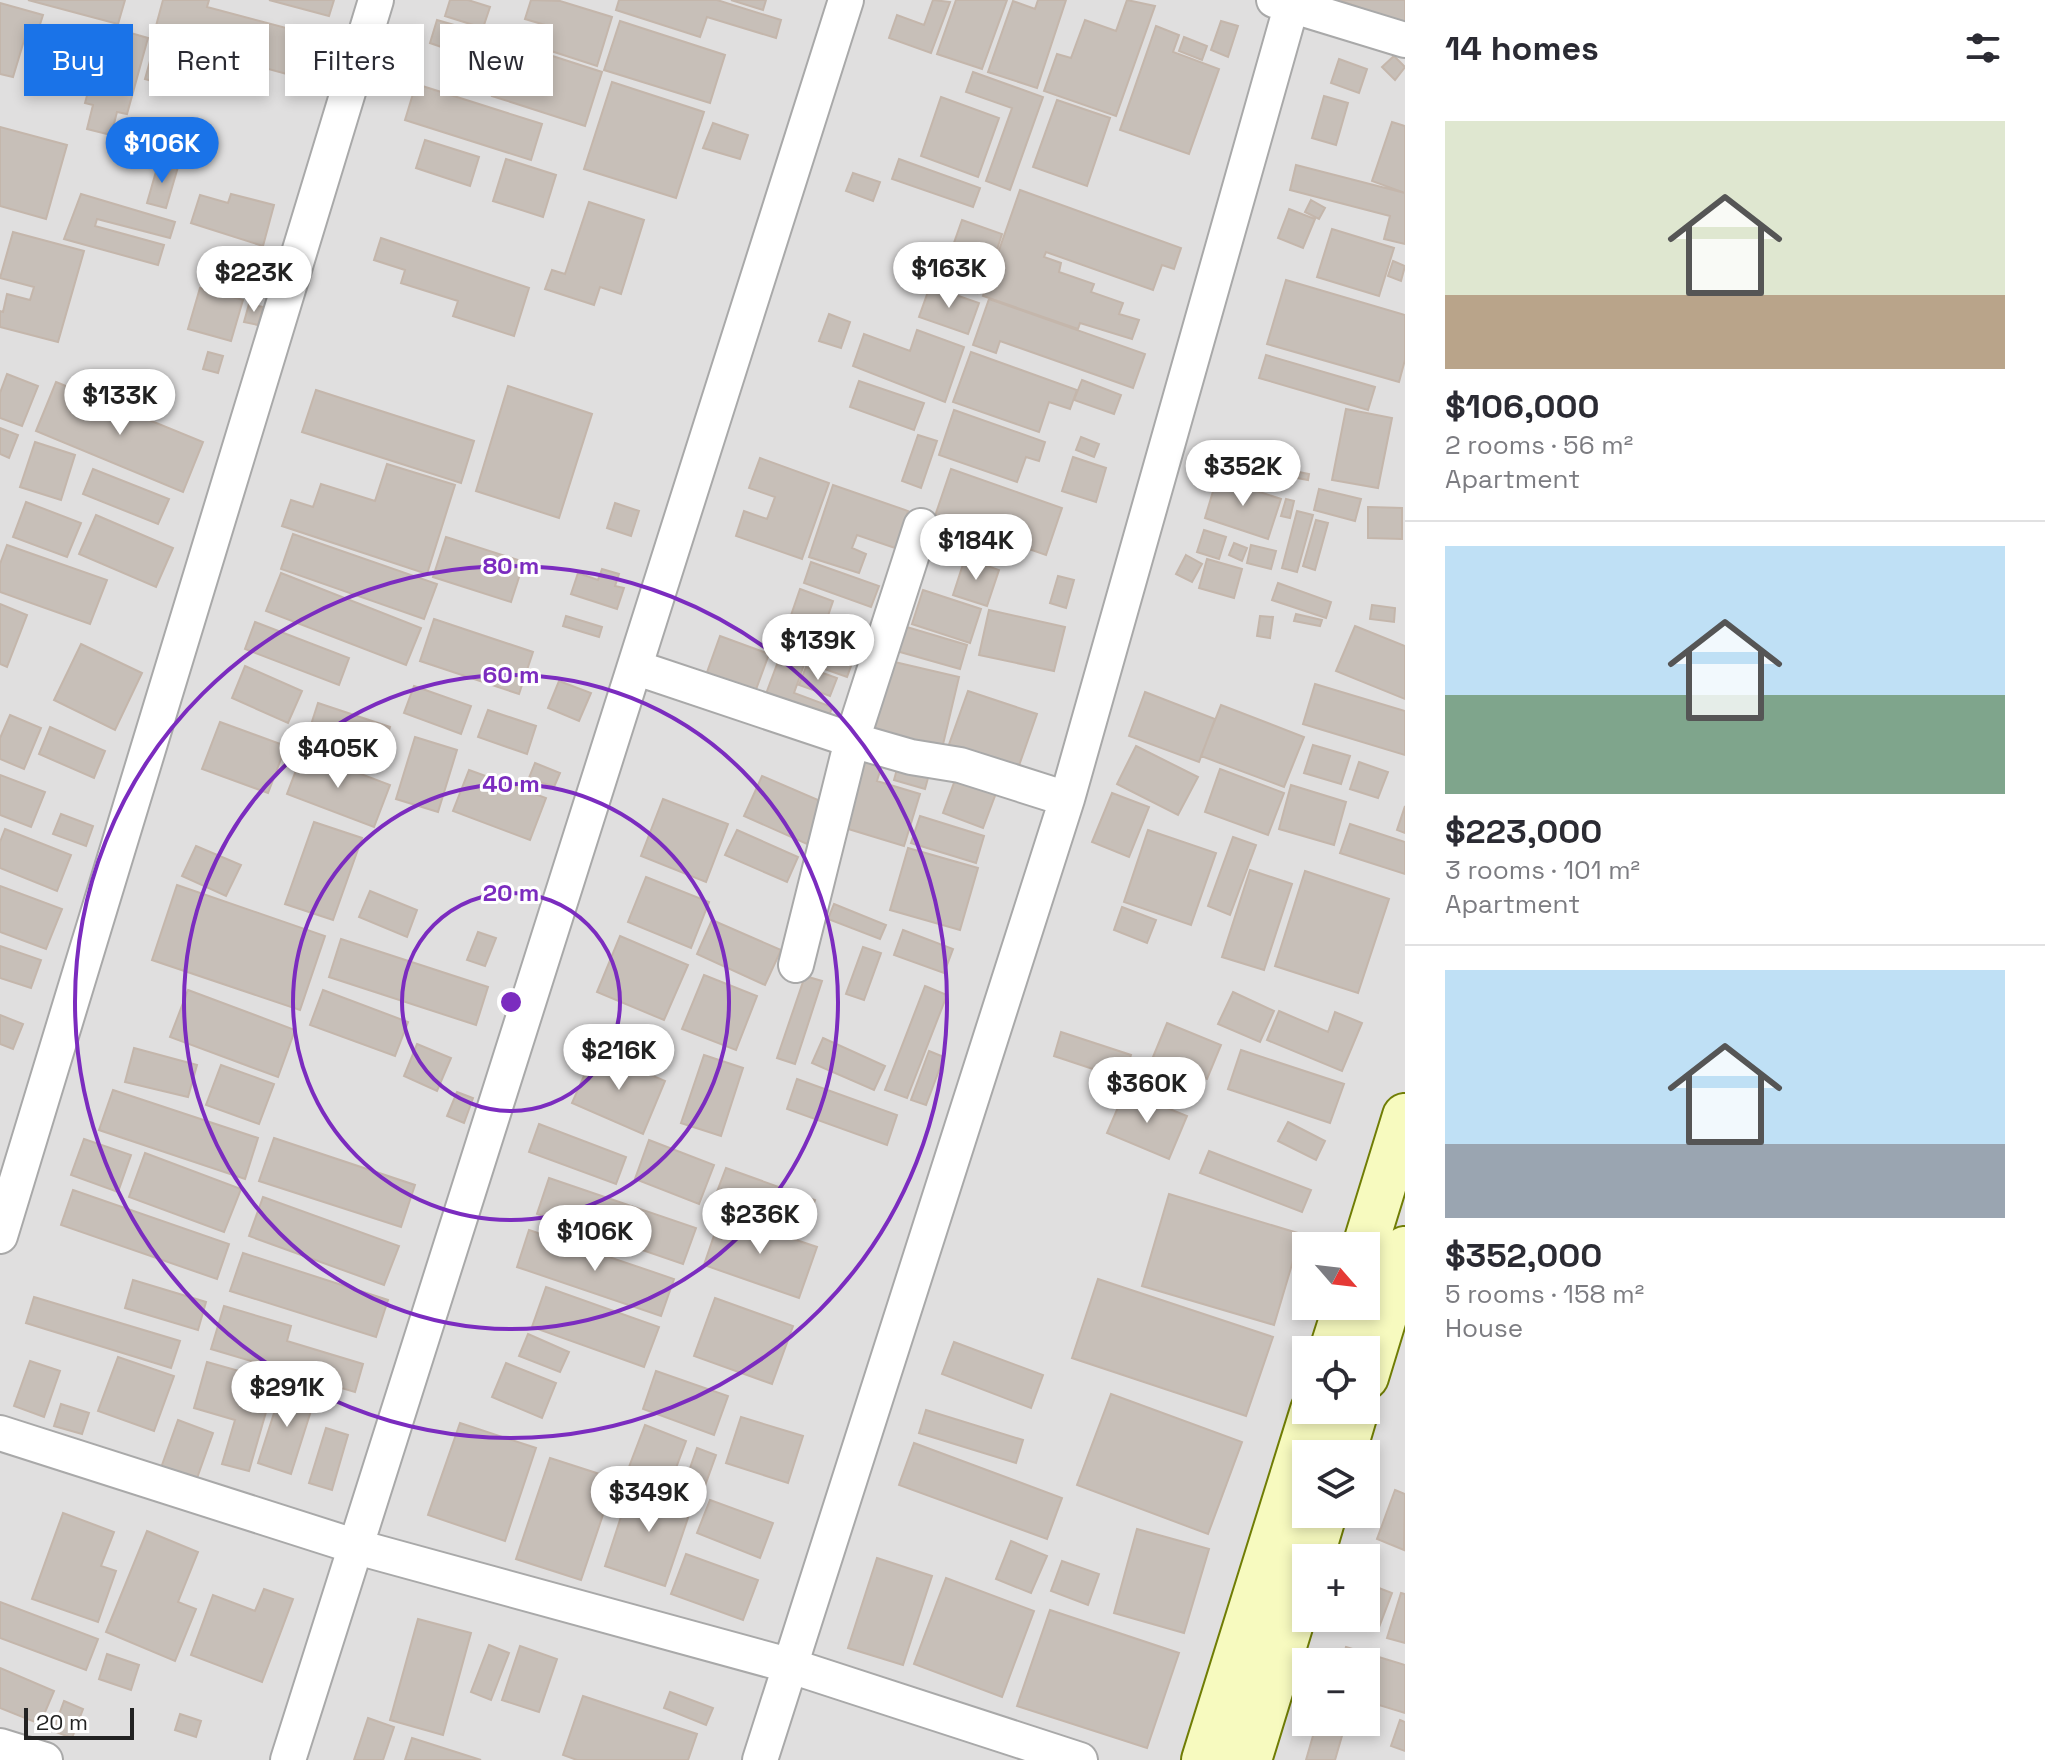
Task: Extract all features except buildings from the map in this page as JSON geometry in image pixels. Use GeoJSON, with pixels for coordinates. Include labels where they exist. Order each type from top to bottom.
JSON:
{"type":"FeatureCollection","features":[{"type":"Feature","properties":{"kind":"main road"},"geometry":{"type":"LineString","coordinates":[[1369,1232],[1405,1116]]}},
{"type":"Feature","properties":{"kind":"main road"},"geometry":{"type":"LineString","coordinates":[[1378,1336],[1405,1249]]}},
{"type":"Feature","properties":{"kind":"main road"},"geometry":{"type":"LineString","coordinates":[[1204,1760],[1309,1424]]}},
{"type":"Feature","properties":{"kind":"main road"},"geometry":{"type":"LineString","coordinates":[[1249,1760],[1292,1620]]}},
{"type":"Feature","properties":{"kind":"street"},"geometry":{"type":"LineString","coordinates":[[0,1236],[376,0]]}},
{"type":"Feature","properties":{"kind":"street"},"geometry":{"type":"LineString","coordinates":[[288,1760],[637,668],[846,0]]}},
{"type":"Feature","properties":{"kind":"street"},"geometry":{"type":"LineString","coordinates":[[760,1760],[1067,799],[1286,2],[1405,40]]}},
{"type":"Feature","properties":{"kind":"street"},"geometry":{"type":"LineString","coordinates":[[796,965],[852,740],[921,526]]}},
{"type":"Feature","properties":{"kind":"street"},"geometry":{"type":"LineString","coordinates":[[637,668],[852,740],[911,757],[960,765],[1067,799]]}},
{"type":"Feature","properties":{"kind":"street"},"geometry":{"type":"LineString","coordinates":[[0,1433],[357,1547],[788,1665],[1080,1760]]}},
{"type":"Feature","properties":{"kind":"street"},"geometry":{"type":"LineString","coordinates":[[0,1746],[45,1760]]}},
{"type":"Feature","properties":{"kind":"shaded area"},"geometry":{"type":"Polygon","coordinates":[[[0,0],[1405,0],[1405,1760],[0,1760],[0,0]]]}}]}
